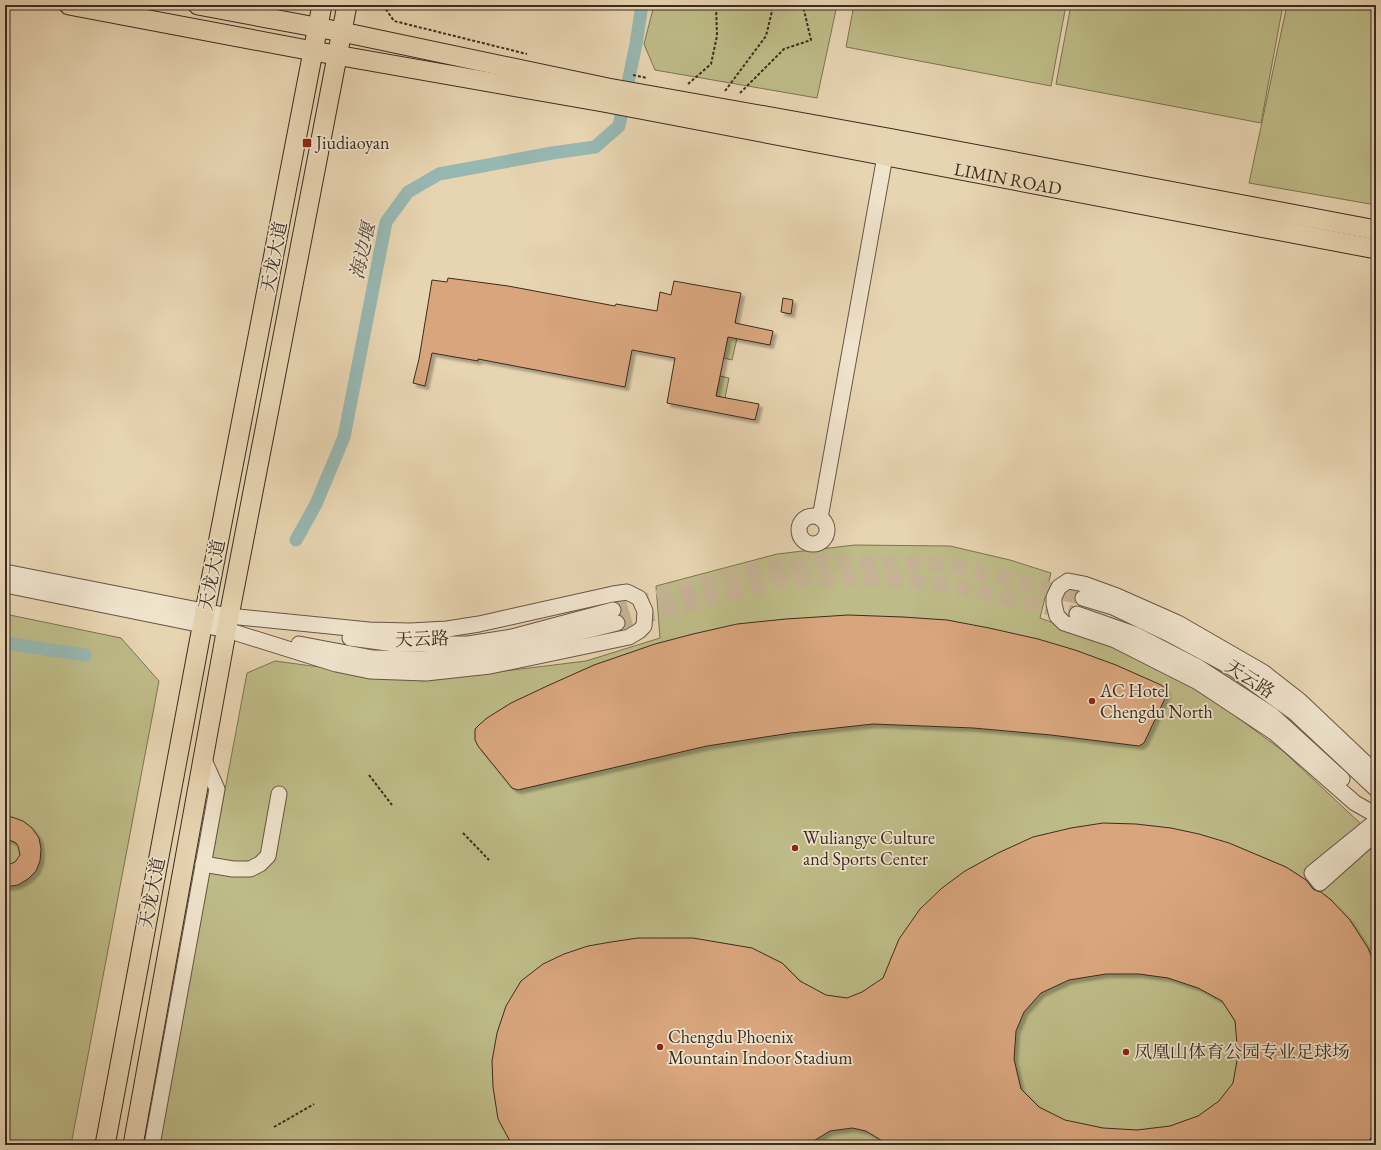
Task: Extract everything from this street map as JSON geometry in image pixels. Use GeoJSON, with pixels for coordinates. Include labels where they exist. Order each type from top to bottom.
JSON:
{"type":"FeatureCollection","features":[{"type":"Feature","properties":{"kind":"main road"},"geometry":{"type":"LineString","coordinates":[[69,5],[313,51],[606,95]]}},
{"type":"Feature","properties":{"kind":"main road"},"geometry":{"type":"LineString","coordinates":[[198,5],[342,32],[606,95]]}},
{"type":"Feature","properties":{"kind":"main road","name":"天龙大道"},"geometry":{"type":"LineString","coordinates":[[105,1145],[204,618],[322,5]]}},
{"type":"Feature","properties":{"kind":"main road","name":"天龙大道"},"geometry":{"type":"LineString","coordinates":[[133,1145],[228,623],[347,5]]}},
{"type":"Feature","properties":{"kind":"main road","name":"LIMIN ROAD"},"geometry":{"type":"LineString","coordinates":[[606,95],[882,146],[1376,230]]}},
{"type":"Feature","properties":{"kind":"main road","name":"LIMIN ROAD"},"geometry":{"type":"LineString","coordinates":[[882,146],[1376,249]]}},
{"type":"Feature","properties":{"kind":"street"},"geometry":{"type":"LineString","coordinates":[[816,517],[882,146]]}},
{"type":"Feature","properties":{"kind":"street"},"geometry":{"type":"LineString","coordinates":[[5,572],[228,623],[369,630],[410,631],[447,629],[479,624],[627,592],[639,598],[645,611],[644,626],[639,632],[629,637],[490,666],[426,672],[370,671],[336,664],[228,623]]}},
{"type":"Feature","properties":{"kind":"street"},"geometry":{"type":"LineString","coordinates":[[1376,773],[1300,701],[1263,672],[1178,623],[1116,596],[1084,584],[1068,582],[1059,587],[1054,597],[1054,604],[1057,616],[1064,623],[1115,640],[1198,682],[1275,734],[1355,803],[1376,815]]}},
{"type":"Feature","properties":{"kind":"street"},"geometry":{"type":"LineString","coordinates":[[5,586],[204,618]]}},
{"type":"Feature","properties":{"kind":"street","name":"天云路"},"geometry":{"type":"LineString","coordinates":[[1083,598],[1113,607],[1169,634],[1234,669],[1295,713],[1376,789]]}},
{"type":"Feature","properties":{"kind":"street","name":"天云路"},"geometry":{"type":"LineString","coordinates":[[1077,614],[1134,634],[1198,668],[1272,715],[1344,780],[1376,815]]}},
{"type":"Feature","properties":{"kind":"street","name":"天云路"},"geometry":{"type":"LineString","coordinates":[[228,623],[373,658],[422,660],[493,654],[615,617]]}},
{"type":"Feature","properties":{"kind":"street"},"geometry":{"type":"LineString","coordinates":[[152,1145],[217,789],[204,760]]}},
{"type":"Feature","properties":{"kind":"street"},"geometry":{"type":"LineString","coordinates":[[204,864],[233,869],[250,869],[260,864],[268,856],[279,794]]}},
{"type":"Feature","properties":{"kind":"street"},"geometry":{"type":"LineString","coordinates":[[1376,820],[1312,873],[1320,883],[1376,833]]}},
{"type":"Feature","properties":{"kind":"path"},"geometry":{"type":"LineString","coordinates":[[383,5],[394,21],[533,55]]}},
{"type":"Feature","properties":{"kind":"path"},"geometry":{"type":"LineString","coordinates":[[688,84],[711,64],[717,36],[716,5]]}},
{"type":"Feature","properties":{"kind":"path"},"geometry":{"type":"LineString","coordinates":[[725,91],[766,36],[772,11],[770,5]]}},
{"type":"Feature","properties":{"kind":"path"},"geometry":{"type":"LineString","coordinates":[[740,93],[784,49],[811,40],[804,10],[809,5]]}},
{"type":"Feature","properties":{"kind":"path"},"geometry":{"type":"LineString","coordinates":[[369,775],[392,805]]}},
{"type":"Feature","properties":{"kind":"path"},"geometry":{"type":"LineString","coordinates":[[463,833],[489,860]]}},
{"type":"Feature","properties":{"kind":"path"},"geometry":{"type":"LineString","coordinates":[[274,1127],[314,1104]]}},
{"type":"Feature","properties":{"kind":"shaded area"},"geometry":{"type":"Polygon","coordinates":[[[654,5],[837,5],[817,98],[655,70],[644,44],[654,5]]]}},
{"type":"Feature","properties":{"kind":"shaded area"},"geometry":{"type":"Polygon","coordinates":[[[854,5],[1066,5],[1051,86],[846,47],[854,5]]]}},
{"type":"Feature","properties":{"kind":"shaded area"},"geometry":{"type":"Polygon","coordinates":[[[1071,5],[1283,5],[1261,123],[1056,84],[1071,5]]]}},
{"type":"Feature","properties":{"kind":"shaded area"},"geometry":{"type":"Polygon","coordinates":[[[1287,5],[1376,5],[1376,205],[1249,183],[1287,5]]]}},
{"type":"Feature","properties":{"kind":"shaded area"},"geometry":{"type":"Polygon","coordinates":[[[728,337],[737,338],[732,360],[723,358],[728,337]]]}},
{"type":"Feature","properties":{"kind":"shaded area"},"geometry":{"type":"Polygon","coordinates":[[[720,376],[729,378],[725,398],[716,396],[720,376]]]}},
{"type":"Feature","properties":{"kind":"shaded area","name":"Wuliangye Culture and Sports Center"},"geometry":{"type":"Polygon","coordinates":[[[855,545],[950,546],[1010,560],[1051,573],[1040,618],[1082,633],[1193,685],[1283,751],[1376,838],[1376,1145],[158,1145],[247,673],[275,661],[423,681],[586,661],[660,638],[656,586],[777,554],[855,545]]]}},
{"type":"Feature","properties":{"kind":"shaded area"},"geometry":{"type":"Polygon","coordinates":[[[5,614],[121,638],[159,681],[71,1145],[5,1145],[5,614]]]}},
{"type":"Feature","properties":{"kind":"building"},"geometry":{"type":"Polygon","coordinates":[[[448,278],[508,286],[615,306],[616,304],[657,311],[660,292],[671,295],[674,281],[741,293],[735,323],[773,331],[770,345],[728,337],[716,396],[759,404],[755,420],[667,403],[675,358],[632,350],[625,387],[478,359],[478,361],[432,353],[425,386],[413,383],[419,359],[432,280],[447,282],[448,278]]]}},
{"type":"Feature","properties":{"kind":"building"},"geometry":{"type":"Polygon","coordinates":[[[783,298],[793,300],[791,314],[781,312],[783,298]]]}},
{"type":"Feature","properties":{"kind":"building"},"geometry":{"type":"Polygon","coordinates":[[[848,615],[947,620],[1038,639],[1075,650],[1116,665],[1161,685],[1165,688],[1167,694],[1144,743],[1139,746],[1051,735],[973,728],[873,724],[791,733],[707,746],[518,790],[512,788],[478,746],[475,740],[475,729],[487,718],[511,703],[594,665],[655,644],[737,624],[848,615]]]}},
{"type":"Feature","properties":{"kind":"building"},"geometry":{"type":"Polygon","coordinates":[[[5,817],[12,817],[23,821],[32,828],[39,838],[41,849],[40,861],[36,871],[28,879],[18,885],[5,887],[5,866],[15,862],[20,855],[16,843],[5,838],[5,817]]]}},
{"type":"Feature","properties":{"kind":"building"},"geometry":{"type":"Polygon","coordinates":[[[1103,823],[1136,824],[1171,828],[1199,834],[1229,843],[1286,867],[1306,880],[1313,889],[1321,892],[1331,900],[1350,920],[1368,948],[1376,968],[1376,1128],[1367,1145],[889,1145],[866,1131],[852,1128],[830,1131],[807,1145],[512,1145],[498,1119],[493,1087],[492,1061],[497,1033],[506,1006],[521,981],[543,964],[564,954],[588,946],[611,942],[638,938],[693,938],[752,948],[782,963],[800,981],[826,995],[847,998],[862,992],[883,978],[899,939],[920,909],[942,888],[965,871],[998,853],[1033,837],[1071,828],[1103,823]],[[1106,974],[1069,980],[1041,993],[1024,1012],[1016,1031],[1014,1059],[1021,1089],[1039,1107],[1065,1120],[1103,1128],[1137,1130],[1170,1126],[1198,1116],[1219,1101],[1233,1083],[1238,1055],[1235,1021],[1222,1001],[1198,988],[1168,978],[1139,974],[1106,974]]]}},
{"type":"Feature","properties":{"kind":"waterway","name":"海边堰"},"geometry":{"type":"LineString","coordinates":[[296,540],[316,504],[344,437],[386,222],[408,192],[439,174],[552,153],[595,147],[619,126],[636,44],[642,5]]}},
{"type":"Feature","properties":{"kind":"waterway","name":"海边堰"},"geometry":{"type":"LineString","coordinates":[[5,643],[85,655]]}},
{"type":"Feature","properties":{"kind":"tunnel"},"geometry":{"type":"LineString","coordinates":[[613,610],[759,569],[817,562],[953,565],[1083,598]]}},
{"type":"Feature","properties":{"kind":"tunnel"},"geometry":{"type":"LineString","coordinates":[[617,623],[782,580],[867,578],[950,585],[1077,614]]}},
{"type":"Feature","properties":{"kind":"place","name":"Jiudiaoyan"},"geometry":{"type":"Point","coordinates":[307,143]}},
{"type":"Feature","properties":{"kind":"place","name":"AC Hotel Chengdu North"},"geometry":{"type":"Point","coordinates":[1092,701]}},
{"type":"Feature","properties":{"kind":"place","name":"Wuliangye Culture and Sports Center"},"geometry":{"type":"Point","coordinates":[795,848]}},
{"type":"Feature","properties":{"kind":"place","name":"Chengdu Phoenix Mountain Indoor Stadium"},"geometry":{"type":"Point","coordinates":[660,1047]}},
{"type":"Feature","properties":{"kind":"place","name":"凤凰山体育公园专业足球场"},"geometry":{"type":"Point","coordinates":[1126,1052]}}]}
